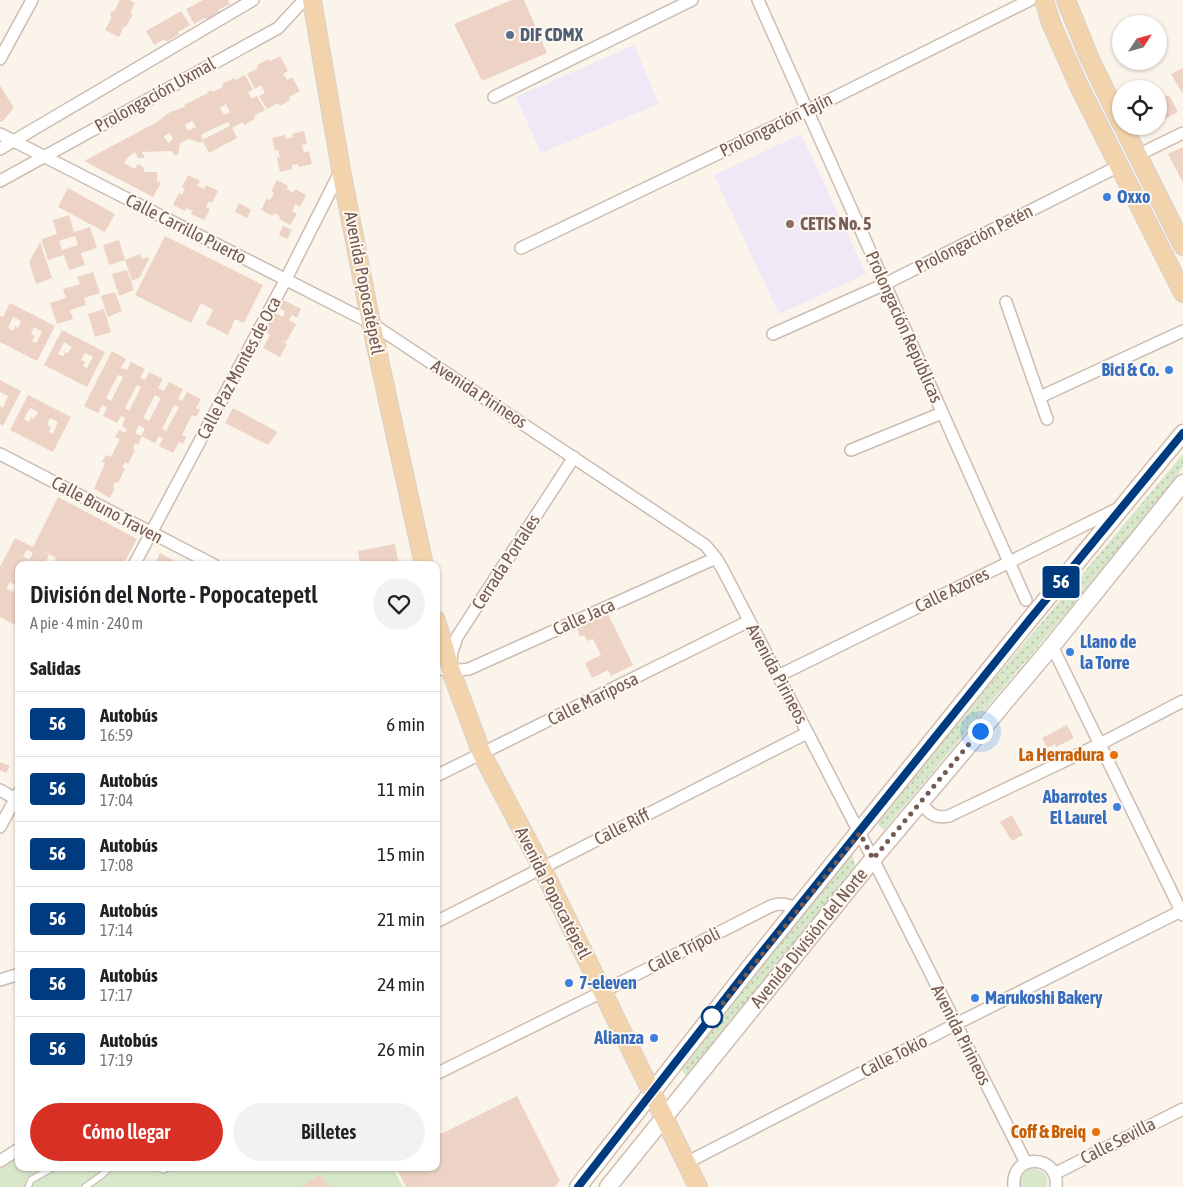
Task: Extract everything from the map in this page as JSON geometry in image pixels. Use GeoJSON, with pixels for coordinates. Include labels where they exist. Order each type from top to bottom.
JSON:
{"type":"FeatureCollection","features":[{"type":"Feature","properties":{"kind":"main road","name":"Avenida Popocatépetl"},"geometry":{"type":"LineString","coordinates":[[312,0],[341,170],[371,324],[423,561]]}},
{"type":"Feature","properties":{"kind":"main road"},"geometry":{"type":"LineString","coordinates":[[1044,0],[1070,66],[1183,293]]}},
{"type":"Feature","properties":{"kind":"main road"},"geometry":{"type":"LineString","coordinates":[[1066,0],[1089,57],[1112,104]]}},
{"type":"Feature","properties":{"kind":"main road"},"geometry":{"type":"LineString","coordinates":[[1127,135],[1183,246]]}},
{"type":"Feature","properties":{"kind":"main road","name":"Avenida División del Norte"},"geometry":{"type":"LineString","coordinates":[[578,1187],[1030,619],[1183,433]]}},
{"type":"Feature","properties":{"kind":"main road","name":"Avenida División del Norte"},"geometry":{"type":"LineString","coordinates":[[608,1187],[873,859],[1052,646],[1183,483]]}},
{"type":"Feature","properties":{"kind":"main road","name":"Avenida Popocatépetl"},"geometry":{"type":"LineString","coordinates":[[440,644],[444,669],[482,754],[542,868],[698,1187]]}},
{"type":"Feature","properties":{"kind":"main road"},"geometry":{"type":"LineString","coordinates":[[601,1187],[635,1143],[632,1135],[618,1136]]}},
{"type":"Feature","properties":{"kind":"street"},"geometry":{"type":"LineString","coordinates":[[0,59],[32,0]]}},
{"type":"Feature","properties":{"kind":"street","name":"Prolongación Uxmal"},"geometry":{"type":"LineString","coordinates":[[0,149],[253,0]]}},
{"type":"Feature","properties":{"kind":"street","name":"Prolongación Uxmal"},"geometry":{"type":"LineString","coordinates":[[0,181],[278,28],[304,0]]}},
{"type":"Feature","properties":{"kind":"street"},"geometry":{"type":"LineString","coordinates":[[494,97],[692,0]]}},
{"type":"Feature","properties":{"kind":"street","name":"Prolongación Repúblicas"},"geometry":{"type":"LineString","coordinates":[[758,0],[1026,600]]}},
{"type":"Feature","properties":{"kind":"street","name":"Prolongación Tajín"},"geometry":{"type":"LineString","coordinates":[[521,248],[807,111],[1030,0]]}},
{"type":"Feature","properties":{"kind":"street"},"geometry":{"type":"LineString","coordinates":[[1138,156],[1183,133]]}},
{"type":"Feature","properties":{"kind":"street","name":"Calle Carrillo Puerto"},"geometry":{"type":"LineString","coordinates":[[0,134],[371,324]]}},
{"type":"Feature","properties":{"kind":"street","name":"Prolongación Petén"},"geometry":{"type":"LineString","coordinates":[[773,334],[885,284],[1119,166]]}},
{"type":"Feature","properties":{"kind":"street","name":"Calle Paz Montes de Oca"},"geometry":{"type":"LineString","coordinates":[[136,561],[286,279],[341,170]]}},
{"type":"Feature","properties":{"kind":"street"},"geometry":{"type":"LineString","coordinates":[[1006,302],[1047,419]]}},
{"type":"Feature","properties":{"kind":"street","name":"Avenida Pirineos"},"geometry":{"type":"LineString","coordinates":[[371,324],[704,545],[716,558],[860,833],[1026,1163]]}},
{"type":"Feature","properties":{"kind":"street"},"geometry":{"type":"LineString","coordinates":[[1040,397],[1183,331]]}},
{"type":"Feature","properties":{"kind":"street"},"geometry":{"type":"LineString","coordinates":[[851,450],[942,413]]}},
{"type":"Feature","properties":{"kind":"street","name":"Calle Bruno Traven"},"geometry":{"type":"LineString","coordinates":[[0,454],[206,561]]}},
{"type":"Feature","properties":{"kind":"street","name":"Cerrada Portales"},"geometry":{"type":"LineString","coordinates":[[444,669],[457,637],[574,458]]}},
{"type":"Feature","properties":{"kind":"street","name":"Calle Azores"},"geometry":{"type":"LineString","coordinates":[[778,676],[1125,505]]}},
{"type":"Feature","properties":{"kind":"street","name":"Calle Jaca"},"geometry":{"type":"LineString","coordinates":[[444,669],[469,670],[716,558]]}},
{"type":"Feature","properties":{"kind":"street","name":"Calle Mariposa"},"geometry":{"type":"LineString","coordinates":[[440,774],[749,621]]}},
{"type":"Feature","properties":{"kind":"street"},"geometry":{"type":"LineString","coordinates":[[1052,646],[1182,912]]}},
{"type":"Feature","properties":{"kind":"street"},"geometry":{"type":"LineString","coordinates":[[920,802],[935,816],[940,818],[949,816],[1100,744],[1183,701]]}},
{"type":"Feature","properties":{"kind":"street","name":"Calle Riff"},"geometry":{"type":"LineString","coordinates":[[440,920],[807,732]]}},
{"type":"Feature","properties":{"kind":"street"},"geometry":{"type":"LineString","coordinates":[[0,790],[15,796]]}},
{"type":"Feature","properties":{"kind":"street"},"geometry":{"type":"LineString","coordinates":[[0,827],[15,802]]}},
{"type":"Feature","properties":{"kind":"street","name":"Calle Trípoli"},"geometry":{"type":"LineString","coordinates":[[440,1072],[602,992],[769,906],[779,903],[788,904],[798,910]]}},
{"type":"Feature","properties":{"kind":"street","name":"Calle Tokio"},"geometry":{"type":"LineString","coordinates":[[686,1163],[956,1024],[1182,912]]}},
{"type":"Feature","properties":{"kind":"street"},"geometry":{"type":"LineString","coordinates":[[0,980],[15,975]]}},
{"type":"Feature","properties":{"kind":"street","name":"Calle Sevilla"},"geometry":{"type":"LineString","coordinates":[[1054,1174],[1183,1109]]}},
{"type":"Feature","properties":{"kind":"street"},"geometry":{"type":"LineString","coordinates":[[0,1161],[15,1152]]}},
{"type":"Feature","properties":{"kind":"street"},"geometry":{"type":"LineString","coordinates":[[1014,1187],[1013,1179],[1015,1172],[1026,1163],[1039,1161],[1050,1168],[1054,1174],[1056,1187]]}},
{"type":"Feature","properties":{"kind":"lane"},"geometry":{"type":"LineString","coordinates":[[28,1187],[32,1180],[47,1171]]}},
{"type":"Feature","properties":{"kind":"lane"},"geometry":{"type":"LineString","coordinates":[[85,1187],[106,1171]]}},
{"type":"Feature","properties":{"kind":"shaded area"},"geometry":{"type":"Polygon","coordinates":[[[634,45],[659,104],[541,153],[516,97],[634,45]]]}},
{"type":"Feature","properties":{"kind":"shaded area","name":"CETIS No. 5"},"geometry":{"type":"Polygon","coordinates":[[[801,134],[866,274],[779,314],[714,175],[801,134]]]}},
{"type":"Feature","properties":{"kind":"green space"},"geometry":{"type":"Polygon","coordinates":[[[1183,454],[1183,466],[1161,500],[884,830],[876,822],[891,802],[1183,454]]]}},
{"type":"Feature","properties":{"kind":"green space"},"geometry":{"type":"Polygon","coordinates":[[[852,854],[856,868],[688,1080],[680,1066],[852,854]]]}},
{"type":"Feature","properties":{"kind":"green space"},"geometry":{"type":"Polygon","coordinates":[[[15,1157],[15,1171],[395,1171],[403,1187],[0,1187],[0,1166],[15,1157]]]}},
{"type":"Feature","properties":{"kind":"green space"},"geometry":{"type":"Polygon","coordinates":[[[1030,1169],[1044,1173],[1047,1179],[1047,1187],[1021,1187],[1022,1176],[1030,1169]]]}},
{"type":"Feature","properties":{"kind":"building"},"geometry":{"type":"Polygon","coordinates":[[[120,0],[129,0],[135,3],[130,13],[133,14],[119,37],[105,30],[112,17],[110,16],[112,11],[114,12],[120,0]]]}},
{"type":"Feature","properties":{"kind":"building"},"geometry":{"type":"Polygon","coordinates":[[[203,0],[228,0],[230,4],[218,10],[220,13],[194,24],[186,9],[203,0]]]}},
{"type":"Feature","properties":{"kind":"building"},"geometry":{"type":"Polygon","coordinates":[[[512,0],[524,0],[547,53],[482,81],[454,24],[512,0]]]}},
{"type":"Feature","properties":{"kind":"building"},"geometry":{"type":"Polygon","coordinates":[[[181,11],[190,25],[166,42],[165,39],[154,45],[146,31],[181,11]]]}},
{"type":"Feature","properties":{"kind":"building"},"geometry":{"type":"Polygon","coordinates":[[[280,56],[288,71],[283,74],[287,80],[292,77],[300,91],[289,97],[290,100],[280,106],[278,103],[267,109],[259,96],[265,93],[261,85],[255,89],[247,74],[258,68],[257,65],[280,56]]]}},
{"type":"Feature","properties":{"kind":"building"},"geometry":{"type":"Polygon","coordinates":[[[1183,68],[1183,94],[1171,74],[1183,68]]]}},
{"type":"Feature","properties":{"kind":"building"},"geometry":{"type":"Polygon","coordinates":[[[245,75],[253,90],[248,92],[252,99],[257,96],[265,110],[254,116],[255,119],[244,125],[243,122],[232,128],[237,138],[209,153],[202,141],[201,143],[189,139],[180,143],[178,155],[174,155],[172,151],[142,152],[145,158],[138,158],[135,152],[128,157],[124,163],[135,169],[138,164],[144,168],[144,172],[157,172],[157,181],[161,183],[153,197],[84,161],[157,122],[170,112],[185,107],[184,105],[207,92],[211,90],[212,92],[223,87],[222,84],[245,75]],[[226,104],[220,108],[224,115],[230,112],[226,104]],[[192,121],[185,125],[188,131],[196,127],[192,121]],[[228,122],[201,136],[203,140],[230,125],[228,122]],[[170,133],[164,136],[168,143],[173,139],[170,133]]]}},
{"type":"Feature","properties":{"kind":"building"},"geometry":{"type":"Polygon","coordinates":[[[0,85],[14,108],[2,122],[0,122],[0,85]]]}},
{"type":"Feature","properties":{"kind":"building"},"geometry":{"type":"Polygon","coordinates":[[[1169,95],[1178,112],[1167,118],[1167,96],[1169,95]]]}},
{"type":"Feature","properties":{"kind":"building"},"geometry":{"type":"Polygon","coordinates":[[[304,131],[307,144],[302,145],[304,153],[309,151],[312,164],[299,167],[298,164],[292,165],[292,169],[280,172],[277,158],[280,157],[278,150],[275,151],[272,138],[285,135],[286,139],[293,137],[292,134],[304,131]]]}},
{"type":"Feature","properties":{"kind":"building"},"geometry":{"type":"Polygon","coordinates":[[[1183,147],[1183,183],[1168,154],[1183,147]]]}},
{"type":"Feature","properties":{"kind":"building"},"geometry":{"type":"Polygon","coordinates":[[[188,175],[200,181],[197,186],[204,189],[206,185],[218,191],[212,203],[209,201],[206,207],[210,209],[204,220],[191,214],[193,211],[186,208],[185,211],[173,205],[179,193],[182,195],[185,188],[182,187],[188,175]]]}},
{"type":"Feature","properties":{"kind":"building"},"geometry":{"type":"Polygon","coordinates":[[[277,180],[288,186],[287,189],[293,193],[295,189],[306,195],[300,207],[295,204],[292,211],[297,214],[290,225],[279,219],[280,216],[274,213],[273,216],[261,210],[267,198],[270,200],[274,193],[271,191],[277,180]]]}},
{"type":"Feature","properties":{"kind":"building"},"geometry":{"type":"Polygon","coordinates":[[[68,188],[115,214],[105,232],[58,207],[68,188]]]}},
{"type":"Feature","properties":{"kind":"building"},"geometry":{"type":"Polygon","coordinates":[[[239,203],[251,210],[247,218],[235,212],[239,203]]]}},
{"type":"Feature","properties":{"kind":"building"},"geometry":{"type":"Polygon","coordinates":[[[69,215],[74,232],[90,227],[97,248],[81,253],[85,265],[69,270],[64,255],[48,260],[41,239],[57,234],[53,220],[69,215]],[[75,236],[59,241],[62,250],[78,245],[75,236]]]}},
{"type":"Feature","properties":{"kind":"building"},"geometry":{"type":"Polygon","coordinates":[[[283,226],[292,230],[287,239],[279,235],[283,226]]]}},
{"type":"Feature","properties":{"kind":"building"},"geometry":{"type":"Polygon","coordinates":[[[165,236],[263,285],[244,323],[235,319],[228,335],[206,324],[213,310],[201,303],[191,323],[135,295],[165,236]]]}},
{"type":"Feature","properties":{"kind":"building"},"geometry":{"type":"Polygon","coordinates":[[[119,240],[125,260],[109,265],[103,245],[119,240]]]}},
{"type":"Feature","properties":{"kind":"building"},"geometry":{"type":"Polygon","coordinates":[[[40,242],[52,278],[36,284],[29,262],[40,242]]]}},
{"type":"Feature","properties":{"kind":"building"},"geometry":{"type":"Polygon","coordinates":[[[140,254],[142,259],[148,257],[149,259],[140,277],[132,281],[125,260],[140,254]]]}},
{"type":"Feature","properties":{"kind":"building"},"geometry":{"type":"Polygon","coordinates":[[[127,270],[134,290],[119,296],[112,274],[127,270]]]}},
{"type":"Feature","properties":{"kind":"building"},"geometry":{"type":"Polygon","coordinates":[[[93,272],[100,293],[84,298],[86,305],[70,310],[73,319],[57,324],[50,303],[66,298],[63,289],[80,284],[77,277],[93,272]]]}},
{"type":"Feature","properties":{"kind":"building"},"geometry":{"type":"Polygon","coordinates":[[[115,292],[122,311],[108,317],[101,296],[115,292]]]}},
{"type":"Feature","properties":{"kind":"building"},"geometry":{"type":"Polygon","coordinates":[[[284,300],[301,309],[297,318],[292,315],[289,320],[296,324],[286,342],[280,340],[287,344],[280,357],[263,348],[270,335],[266,332],[276,313],[283,317],[285,311],[279,308],[284,300]]]}},
{"type":"Feature","properties":{"kind":"building"},"geometry":{"type":"Polygon","coordinates":[[[10,303],[55,326],[37,361],[0,342],[0,316],[3,317],[10,303]],[[13,317],[8,328],[13,331],[15,326],[18,328],[21,321],[13,317]],[[34,327],[31,334],[35,336],[32,341],[36,343],[42,332],[34,327]]]}},
{"type":"Feature","properties":{"kind":"building"},"geometry":{"type":"Polygon","coordinates":[[[104,309],[111,332],[95,337],[88,314],[104,309]]]}},
{"type":"Feature","properties":{"kind":"building"},"geometry":{"type":"Polygon","coordinates":[[[62,330],[105,352],[87,387],[44,365],[62,330]],[[64,342],[58,354],[63,356],[72,347],[64,342]],[[85,353],[81,360],[85,362],[83,366],[87,368],[93,357],[85,353]]]}},
{"type":"Feature","properties":{"kind":"building"},"geometry":{"type":"Polygon","coordinates":[[[112,351],[126,359],[121,368],[127,370],[131,362],[145,369],[140,378],[145,380],[149,372],[163,379],[158,388],[164,391],[169,382],[183,389],[178,399],[182,401],[187,392],[201,399],[196,408],[200,410],[196,417],[192,415],[182,435],[186,437],[183,444],[179,442],[173,453],[159,446],[163,438],[159,436],[155,443],[142,436],[138,445],[135,443],[133,448],[135,450],[128,464],[125,462],[122,467],[125,469],[118,483],[115,482],[113,487],[115,488],[110,498],[94,489],[105,463],[102,462],[106,455],[111,457],[120,439],[115,437],[119,430],[125,433],[127,429],[122,426],[125,418],[121,416],[117,423],[103,416],[107,408],[102,405],[98,413],[84,406],[112,351]],[[118,375],[106,398],[111,401],[123,377],[118,375]],[[137,385],[125,408],[129,411],[141,387],[137,385]],[[155,395],[143,418],[149,421],[161,398],[155,395]],[[174,405],[162,429],[166,431],[179,407],[174,405]],[[139,425],[135,433],[141,436],[145,429],[139,425]]]}},
{"type":"Feature","properties":{"kind":"building"},"geometry":{"type":"Polygon","coordinates":[[[0,380],[21,391],[3,426],[0,424],[0,406],[3,408],[8,396],[0,392],[0,380]]]}},
{"type":"Feature","properties":{"kind":"building"},"geometry":{"type":"Polygon","coordinates":[[[28,395],[71,417],[53,452],[10,430],[28,395]],[[30,408],[24,419],[29,422],[31,417],[34,419],[38,412],[30,408]],[[50,418],[47,425],[51,427],[49,432],[53,434],[58,422],[50,418]]]}},
{"type":"Feature","properties":{"kind":"building"},"geometry":{"type":"Polygon","coordinates":[[[233,408],[276,431],[277,433],[268,445],[225,423],[233,408]]]}},
{"type":"Feature","properties":{"kind":"building"},"geometry":{"type":"Polygon","coordinates":[[[58,497],[137,539],[125,561],[54,561],[56,558],[43,551],[49,555],[46,561],[15,561],[15,585],[10,582],[6,588],[13,592],[15,588],[15,625],[0,617],[0,567],[15,538],[33,547],[58,497]],[[27,550],[23,556],[29,560],[33,553],[27,550]]]}},
{"type":"Feature","properties":{"kind":"building"},"geometry":{"type":"Polygon","coordinates":[[[395,544],[398,561],[359,561],[358,551],[395,544]]]}},
{"type":"Feature","properties":{"kind":"building"},"geometry":{"type":"Polygon","coordinates":[[[160,553],[175,561],[156,561],[160,553]]]}},
{"type":"Feature","properties":{"kind":"building"},"geometry":{"type":"Polygon","coordinates":[[[608,614],[633,665],[611,676],[608,670],[592,678],[585,663],[601,655],[593,639],[587,641],[584,635],[580,637],[577,629],[608,614]]]}},
{"type":"Feature","properties":{"kind":"building"},"geometry":{"type":"Polygon","coordinates":[[[1067,725],[1074,738],[1056,747],[1055,744],[1047,748],[1042,738],[1067,725]]]}},
{"type":"Feature","properties":{"kind":"building"},"geometry":{"type":"Polygon","coordinates":[[[0,762],[10,766],[6,773],[0,770],[0,762]]]}},
{"type":"Feature","properties":{"kind":"building"},"geometry":{"type":"Polygon","coordinates":[[[1012,815],[1023,835],[1012,841],[1000,822],[1012,815]]]}},
{"type":"Feature","properties":{"kind":"building"},"geometry":{"type":"Polygon","coordinates":[[[517,1096],[560,1181],[554,1187],[406,1187],[398,1171],[440,1171],[440,1132],[441,1134],[517,1096]]]}},
{"type":"Feature","properties":{"kind":"building"},"geometry":{"type":"Polygon","coordinates":[[[321,1174],[329,1187],[301,1187],[321,1174]]]}},
{"type":"Feature","properties":{"kind":"bus line","name":"56"},"geometry":{"type":"LineString","coordinates":[[578,1187],[750,967],[860,833],[1030,619],[1183,433]]}},
{"type":"Feature","properties":{"kind":"place","name":"DIF CDMX"},"geometry":{"type":"Point","coordinates":[510,35]}},
{"type":"Feature","properties":{"kind":"place","name":"Oxxo"},"geometry":{"type":"Point","coordinates":[1107,197]}},
{"type":"Feature","properties":{"kind":"place","name":"CETIS No. 5"},"geometry":{"type":"Point","coordinates":[790,224]}},
{"type":"Feature","properties":{"kind":"place","name":"Bici & Co."},"geometry":{"type":"Point","coordinates":[1169,370]}},
{"type":"Feature","properties":{"kind":"place","name":"Llano de la Torre"},"geometry":{"type":"Point","coordinates":[1070,652]}},
{"type":"Feature","properties":{"kind":"place","name":"La Herradura"},"geometry":{"type":"Point","coordinates":[1114,755]}},
{"type":"Feature","properties":{"kind":"place","name":"Abarrotes El Laurel"},"geometry":{"type":"Point","coordinates":[1117,807]}},
{"type":"Feature","properties":{"kind":"place","name":"7-eleven"},"geometry":{"type":"Point","coordinates":[569,983]}},
{"type":"Feature","properties":{"kind":"place","name":"Marukoshi Bakery"},"geometry":{"type":"Point","coordinates":[975,998]}},
{"type":"Feature","properties":{"kind":"place","name":"Alianza"},"geometry":{"type":"Point","coordinates":[654,1038]}},
{"type":"Feature","properties":{"kind":"place","name":"Coff & Breiq"},"geometry":{"type":"Point","coordinates":[1096,1132]}},
{"type":"Feature","properties":{"kind":"route"},"geometry":{"type":"LineString","coordinates":[[712,1017],[750,967],[860,833],[873,859],[980,731]]}}]}
